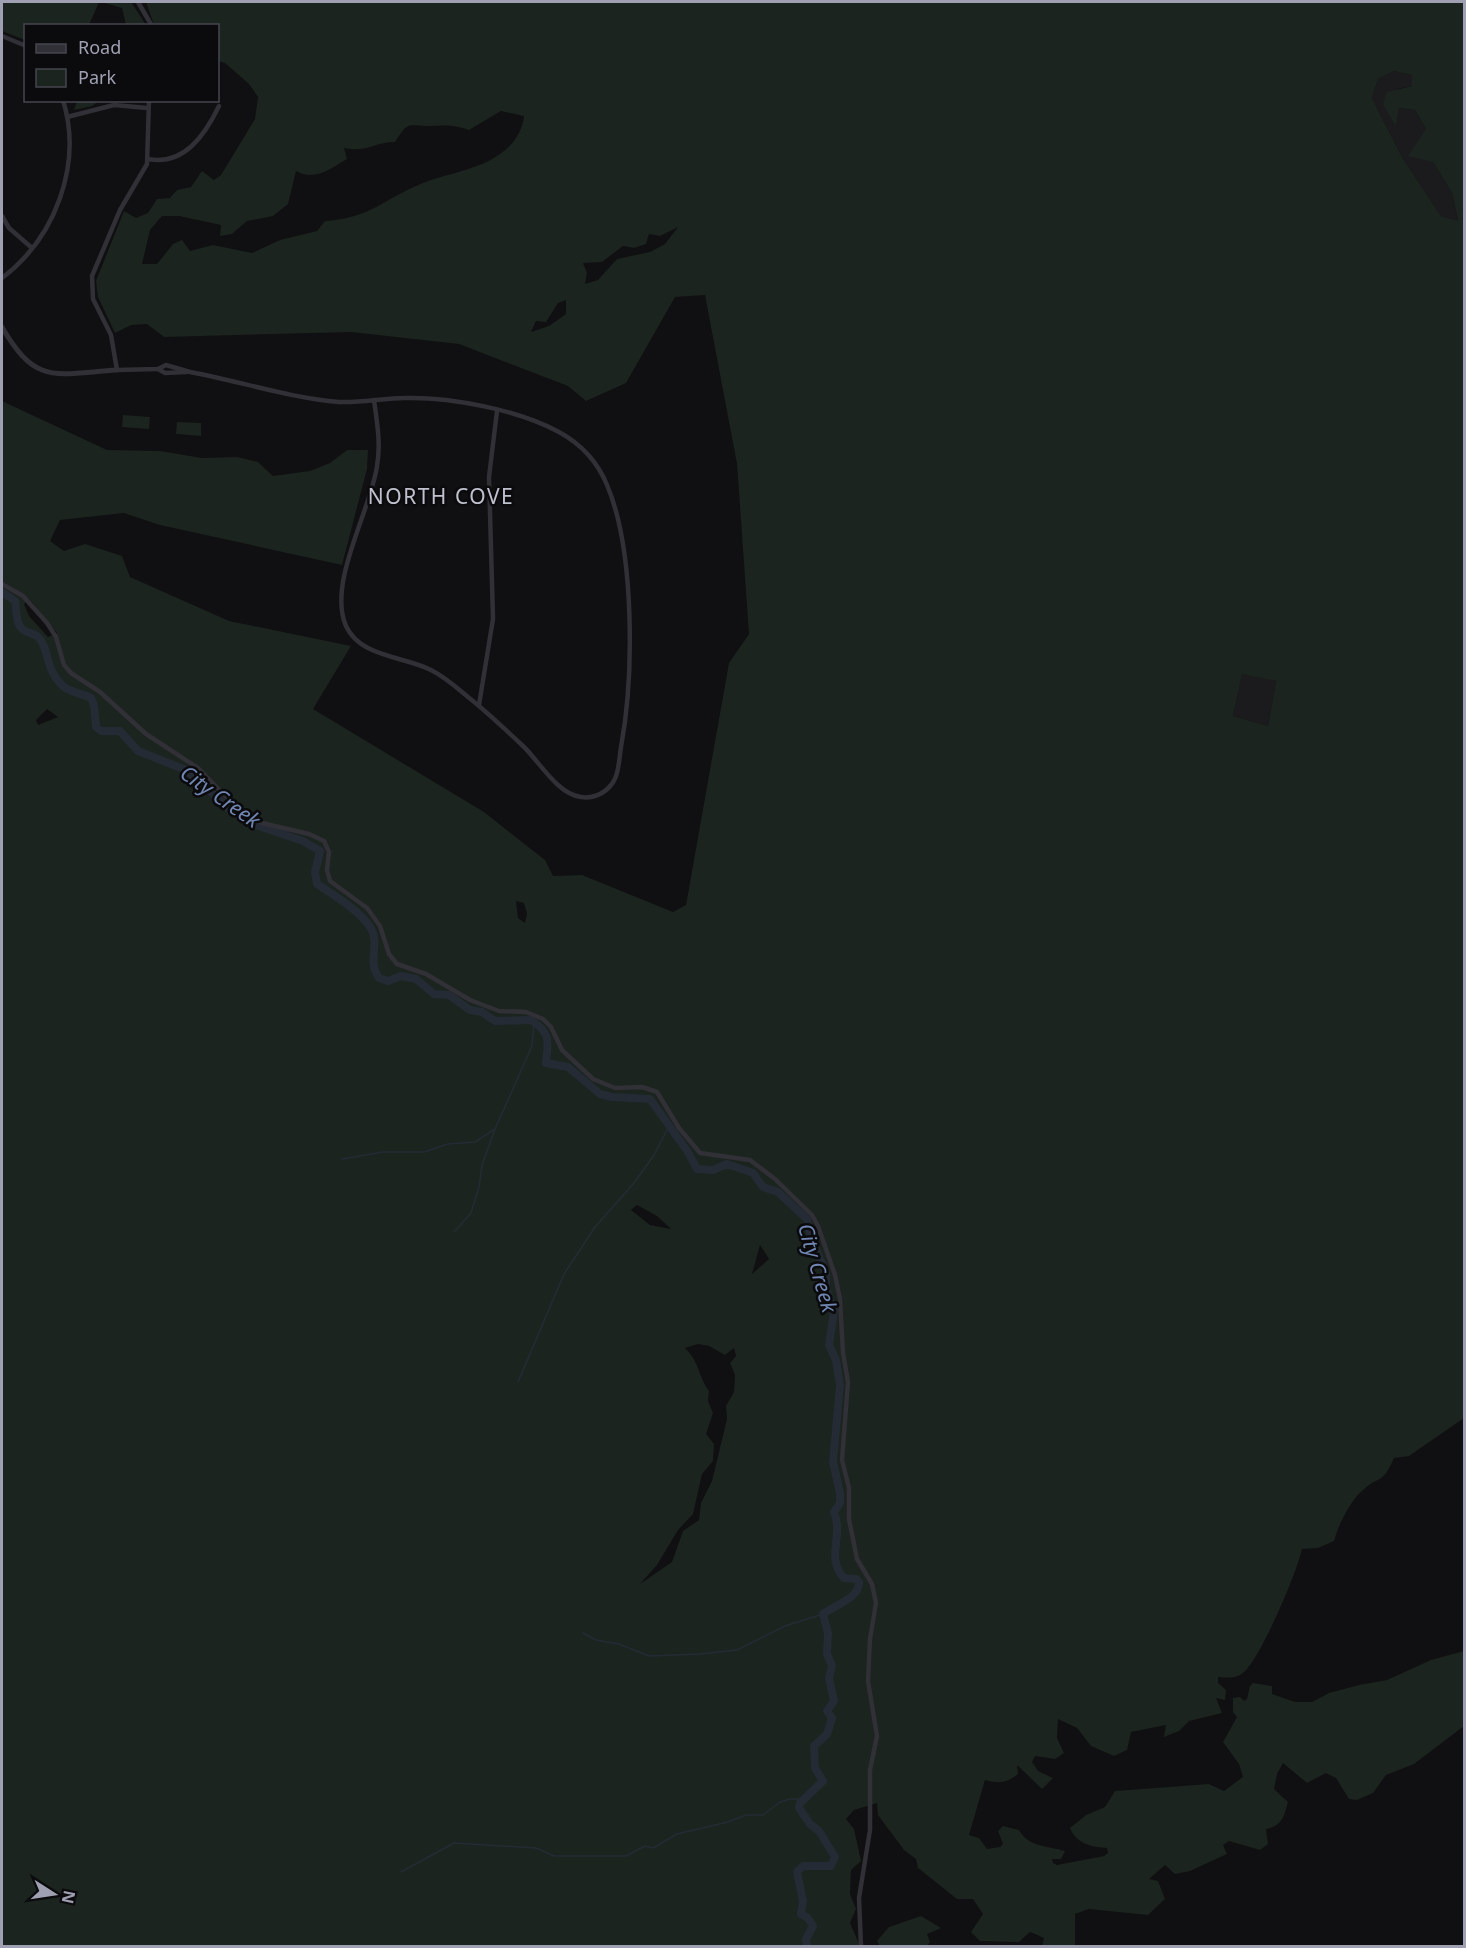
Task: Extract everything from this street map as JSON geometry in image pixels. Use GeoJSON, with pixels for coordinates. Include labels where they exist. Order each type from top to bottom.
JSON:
{"type":"FeatureCollection","features":[{"type":"Feature","properties":{"kind":"street"},"geometry":{"type":"LineString","coordinates":[[138,2],[151,24]]}},
{"type":"Feature","properties":{"kind":"street"},"geometry":{"type":"LineString","coordinates":[[2,36],[24,45]]}},
{"type":"Feature","properties":{"kind":"street"},"geometry":{"type":"LineString","coordinates":[[2,278],[32,248],[54,212],[65,179],[70,146],[63,102]]}},
{"type":"Feature","properties":{"kind":"street"},"geometry":{"type":"LineString","coordinates":[[117,370],[111,334],[93,298],[92,276],[110,239],[120,210],[144,172],[148,159],[148,102]]}},
{"type":"Feature","properties":{"kind":"street"},"geometry":{"type":"LineString","coordinates":[[67,117],[114,105],[147,108]]}},
{"type":"Feature","properties":{"kind":"street"},"geometry":{"type":"LineString","coordinates":[[148,159],[164,161],[180,155],[204,135],[219,106]]}},
{"type":"Feature","properties":{"kind":"street"},"geometry":{"type":"LineString","coordinates":[[2,216],[9,228],[32,248]]}},
{"type":"Feature","properties":{"kind":"street"},"geometry":{"type":"LineString","coordinates":[[2,327],[19,355],[41,370],[59,374],[158,369],[166,365],[190,372],[329,400],[432,399],[497,411],[537,422],[571,439],[596,465],[612,501],[623,552],[630,643],[624,731],[617,772],[611,785],[598,795],[583,798],[566,791],[478,705],[431,671],[409,661],[368,649],[355,640],[345,624],[341,595],[359,523],[377,466],[379,442],[374,400]]}},
{"type":"Feature","properties":{"kind":"street"},"geometry":{"type":"LineString","coordinates":[[478,705],[493,619],[489,477],[497,411]]}},
{"type":"Feature","properties":{"kind":"street"},"geometry":{"type":"LineString","coordinates":[[2,584],[23,596],[48,623],[56,637],[64,665],[71,673],[100,692],[151,738],[198,768],[234,805],[262,823],[309,834],[324,841],[329,852],[327,870],[330,881],[367,908],[380,926],[389,954],[397,964],[426,974],[470,1000],[499,1011],[526,1012],[543,1019],[551,1027],[562,1050],[593,1079],[615,1088],[642,1088],[657,1092],[679,1128],[700,1153],[750,1160],[775,1179],[817,1221],[840,1299],[848,1392],[842,1460],[849,1488],[849,1519],[857,1559],[872,1584],[876,1602],[870,1640],[868,1681],[877,1736],[870,1770],[870,1830],[859,1898],[861,1947]]}},
{"type":"Feature","properties":{"kind":"shaded area"},"geometry":{"type":"Polygon","coordinates":[[[1394,71],[1412,75],[1412,86],[1397,89],[1396,126],[1399,108],[1415,110],[1426,129],[1433,162],[1452,193],[1458,222],[1441,216],[1402,157],[1372,98],[1378,79],[1394,71]]]}},
{"type":"Feature","properties":{"kind":"shaded area"},"geometry":{"type":"Polygon","coordinates":[[[1242,673],[1276,681],[1268,726],[1233,716],[1242,673]]]}},
{"type":"Feature","properties":{"kind":"green space"},"geometry":{"type":"Polygon","coordinates":[[[2,2],[99,2],[89,24],[24,24],[24,40],[2,31],[2,2]]]}},
{"type":"Feature","properties":{"kind":"green space"},"geometry":{"type":"Polygon","coordinates":[[[101,2],[131,2],[145,24],[126,24],[122,8],[101,2]]]}},
{"type":"Feature","properties":{"kind":"green space"},"geometry":{"type":"Polygon","coordinates":[[[146,2],[1464,2],[1464,1418],[1409,1456],[1394,1458],[1386,1473],[1353,1501],[1341,1521],[1334,1541],[1318,1548],[1302,1549],[1279,1611],[1254,1659],[1241,1675],[1230,1678],[1218,1677],[1218,1683],[1226,1690],[1225,1700],[1216,1698],[1222,1713],[1189,1721],[1179,1731],[1164,1737],[1166,1725],[1131,1732],[1127,1750],[1114,1756],[1091,1746],[1077,1728],[1058,1719],[1057,1738],[1064,1753],[1055,1759],[1035,1756],[1032,1762],[1038,1771],[1053,1778],[1042,1789],[1017,1765],[1018,1774],[1006,1781],[985,1780],[969,1835],[979,1838],[987,1849],[1000,1847],[1003,1844],[998,1831],[1003,1826],[1019,1830],[1033,1843],[1065,1851],[1061,1859],[1052,1859],[1057,1865],[1104,1856],[1108,1853],[1107,1848],[1080,1841],[1070,1828],[1086,1815],[1105,1807],[1115,1791],[1209,1784],[1224,1791],[1243,1777],[1239,1764],[1223,1742],[1237,1717],[1233,1712],[1233,1698],[1240,1697],[1244,1701],[1247,1699],[1253,1683],[1272,1686],[1272,1694],[1295,1702],[1312,1702],[1329,1693],[1387,1680],[1431,1660],[1464,1651],[1464,1726],[1414,1764],[1386,1775],[1373,1793],[1357,1800],[1349,1799],[1336,1778],[1326,1773],[1307,1783],[1283,1763],[1277,1774],[1274,1789],[1288,1802],[1282,1820],[1276,1826],[1266,1829],[1268,1844],[1260,1850],[1229,1841],[1223,1845],[1227,1854],[1190,1871],[1175,1874],[1165,1865],[1149,1879],[1158,1881],[1165,1899],[1148,1915],[1089,1909],[1075,1914],[1075,1946],[1042,1946],[1044,1938],[1030,1932],[1019,1942],[980,1941],[971,1932],[983,1914],[973,1899],[957,1899],[918,1868],[916,1859],[904,1850],[878,1815],[877,1803],[854,1810],[846,1819],[854,1829],[861,1861],[851,1870],[850,1894],[856,1909],[850,1923],[860,1946],[2,1946],[2,401],[107,450],[160,451],[202,458],[237,457],[258,462],[273,476],[310,471],[330,463],[347,450],[368,450],[367,469],[342,565],[160,525],[124,513],[60,520],[50,541],[64,551],[85,544],[122,556],[130,577],[229,621],[351,646],[313,709],[484,812],[545,860],[553,876],[582,875],[673,912],[686,905],[729,663],[749,634],[737,464],[705,295],[675,297],[626,383],[586,401],[568,386],[459,344],[351,332],[164,337],[147,324],[131,325],[115,333],[98,297],[96,281],[124,211],[136,218],[148,213],[157,199],[170,198],[177,190],[191,187],[202,171],[214,180],[221,175],[255,119],[258,97],[249,84],[225,63],[219,61],[219,24],[154,24],[146,2]],[[1394,71],[1378,79],[1372,98],[1402,157],[1441,216],[1458,221],[1452,193],[1433,162],[1408,156],[1426,129],[1415,110],[1399,108],[1396,127],[1383,104],[1387,92],[1412,86],[1412,75],[1394,71]],[[501,111],[469,130],[454,126],[413,125],[406,127],[395,142],[359,149],[344,148],[347,159],[329,170],[309,175],[296,171],[288,204],[273,216],[247,221],[232,234],[220,236],[221,225],[179,216],[162,216],[150,230],[142,264],[157,264],[173,244],[182,240],[190,251],[213,245],[252,253],[280,240],[317,231],[325,221],[366,212],[423,183],[473,168],[491,159],[513,142],[524,116],[501,111]],[[678,227],[660,236],[649,234],[646,244],[634,248],[623,246],[602,262],[583,263],[587,273],[585,284],[598,280],[617,259],[650,252],[665,244],[678,227]],[[566,300],[558,303],[546,322],[536,321],[531,332],[549,326],[566,314],[566,300]],[[29,599],[24,604],[29,616],[48,637],[57,633],[29,599]],[[1242,674],[1233,716],[1268,726],[1276,681],[1242,674]],[[47,709],[36,720],[38,725],[58,717],[47,709]],[[516,901],[518,918],[525,923],[527,914],[524,903],[516,901]],[[637,1205],[631,1210],[650,1225],[671,1229],[657,1216],[637,1205]],[[760,1245],[752,1274],[769,1259],[760,1245]],[[698,1344],[685,1348],[694,1359],[709,1391],[708,1401],[713,1413],[706,1434],[714,1444],[713,1461],[702,1474],[693,1514],[678,1530],[657,1565],[640,1584],[672,1562],[683,1531],[699,1520],[701,1503],[712,1481],[727,1419],[726,1406],[734,1392],[735,1375],[730,1363],[736,1356],[734,1348],[725,1355],[709,1346],[698,1344]]]}},
{"type":"Feature","properties":{"kind":"green space"},"geometry":{"type":"Polygon","coordinates":[[[76,102],[98,102],[92,106],[74,110],[76,102]]]}},
{"type":"Feature","properties":{"kind":"green space"},"geometry":{"type":"Polygon","coordinates":[[[123,415],[150,417],[149,429],[122,427],[123,415]]]}},
{"type":"Feature","properties":{"kind":"green space"},"geometry":{"type":"Polygon","coordinates":[[[177,422],[201,423],[201,436],[176,434],[177,422]]]}},
{"type":"Feature","properties":{"kind":"green space"},"geometry":{"type":"Polygon","coordinates":[[[921,1916],[941,1928],[927,1934],[930,1942],[927,1946],[880,1946],[877,1941],[889,1927],[921,1916]]]}},
{"type":"Feature","properties":{"kind":"waterway","name":"City Creek"},"geometry":{"type":"LineString","coordinates":[[2,592],[15,601],[18,622],[22,629],[37,636],[42,642],[50,667],[58,680],[67,689],[91,698],[96,727],[101,731],[120,731],[138,751],[186,770],[232,811],[250,823],[303,841],[320,851],[315,872],[317,884],[351,907],[372,930],[374,968],[379,978],[388,981],[401,976],[416,979],[434,994],[449,995],[470,1010],[482,1012],[495,1021],[531,1020],[546,1034],[548,1044],[546,1063],[568,1067],[600,1094],[650,1099],[688,1152],[697,1169],[713,1170],[727,1164],[753,1173],[763,1187],[778,1192],[807,1219],[811,1238],[826,1273],[826,1289],[834,1311],[829,1345],[836,1360],[840,1385],[833,1462],[840,1493],[840,1503],[834,1512],[837,1521],[836,1562],[844,1578],[856,1579],[859,1582],[858,1588],[851,1597],[823,1614],[828,1633],[827,1654],[832,1666],[829,1678],[834,1701],[827,1711],[832,1718],[827,1734],[814,1746],[815,1768],[823,1781],[800,1803],[799,1808],[810,1824],[819,1831],[835,1857],[831,1866],[803,1866],[797,1872],[803,1901],[801,1914],[808,1918],[813,1926],[806,1939],[807,1946]]}},
{"type":"Feature","properties":{"kind":"waterway"},"geometry":{"type":"LineString","coordinates":[[342,1159],[383,1152],[424,1152],[448,1144],[475,1142],[495,1129],[532,1046],[534,1022]]}},
{"type":"Feature","properties":{"kind":"waterway"},"geometry":{"type":"LineString","coordinates":[[518,1382],[564,1274],[595,1227],[634,1183],[654,1155],[669,1126]]}},
{"type":"Feature","properties":{"kind":"waterway"},"geometry":{"type":"LineString","coordinates":[[454,1232],[471,1213],[479,1187],[482,1165],[495,1129]]}},
{"type":"Feature","properties":{"kind":"waterway"},"geometry":{"type":"LineString","coordinates":[[583,1633],[596,1640],[619,1644],[649,1656],[700,1654],[737,1650],[785,1626],[823,1614]]}},
{"type":"Feature","properties":{"kind":"waterway"},"geometry":{"type":"LineString","coordinates":[[401,1872],[454,1843],[536,1848],[554,1856],[626,1856],[645,1846],[653,1848],[677,1834],[728,1822],[746,1815],[763,1815],[780,1802],[804,1799]]}},
{"type":"Feature","properties":{"kind":"district","name":"NORTH COVE"},"geometry":{"type":"Point","coordinates":[441,497]}}]}
